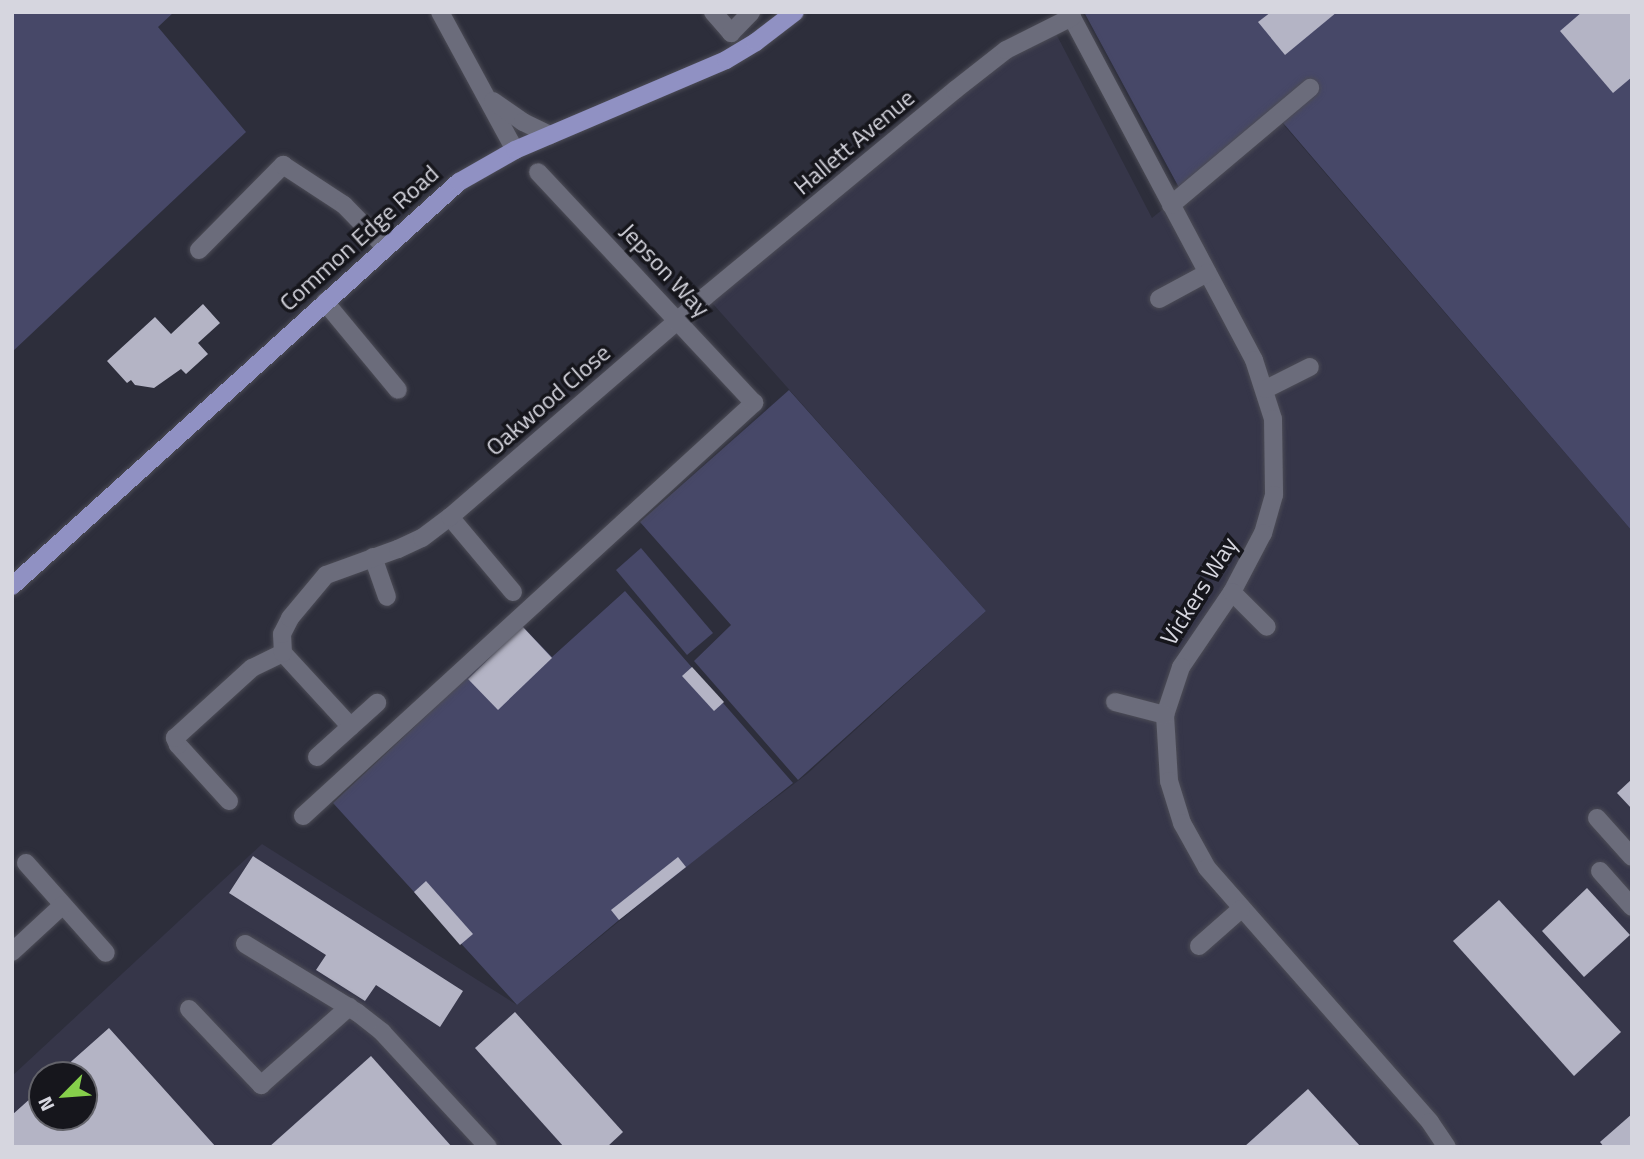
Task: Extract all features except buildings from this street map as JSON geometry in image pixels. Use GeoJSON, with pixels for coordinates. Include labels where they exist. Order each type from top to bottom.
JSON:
{"type":"FeatureCollection","features":[{"type":"Feature","properties":{"kind":"main road","name":"Common Edge Road"},"geometry":{"type":"LineString","coordinates":[[12,586],[459,182],[515,150],[726,61],[756,42],[794,12]]}},
{"type":"Feature","properties":{"kind":"street"},"geometry":{"type":"LineString","coordinates":[[440,12],[515,150]]}},
{"type":"Feature","properties":{"kind":"street"},"geometry":{"type":"LineString","coordinates":[[713,12],[730,33],[751,12]]}},
{"type":"Feature","properties":{"kind":"street","name":"Vickers Way"},"geometry":{"type":"LineString","coordinates":[[1070,15],[1254,359],[1266,389],[1273,419],[1274,495],[1263,533],[1232,592],[1181,667],[1165,715],[1169,781],[1182,823],[1207,868],[1430,1122],[1447,1147]]}},
{"type":"Feature","properties":{"kind":"street","name":"Hallett Avenue"},"geometry":{"type":"LineString","coordinates":[[678,320],[965,82],[1029,37],[1070,15]]}},
{"type":"Feature","properties":{"kind":"street"},"geometry":{"type":"LineString","coordinates":[[1171,205],[1310,88]]}},
{"type":"Feature","properties":{"kind":"street"},"geometry":{"type":"LineString","coordinates":[[485,94],[505,111],[550,135]]}},
{"type":"Feature","properties":{"kind":"street"},"geometry":{"type":"LineString","coordinates":[[199,250],[283,165],[344,205],[386,247]]}},
{"type":"Feature","properties":{"kind":"street","name":"Jepson Way"},"geometry":{"type":"LineString","coordinates":[[303,816],[754,403],[538,172]]}},
{"type":"Feature","properties":{"kind":"street"},"geometry":{"type":"LineString","coordinates":[[1159,299],[1207,272]]}},
{"type":"Feature","properties":{"kind":"street"},"geometry":{"type":"LineString","coordinates":[[325,302],[398,390]]}},
{"type":"Feature","properties":{"kind":"street","name":"Oakwood Close"},"geometry":{"type":"LineString","coordinates":[[284,653],[282,634],[309,592],[326,575],[422,538],[450,517],[678,320]]}},
{"type":"Feature","properties":{"kind":"street"},"geometry":{"type":"LineString","coordinates":[[1266,389],[1310,367]]}},
{"type":"Feature","properties":{"kind":"street"},"geometry":{"type":"LineString","coordinates":[[450,517],[513,592]]}},
{"type":"Feature","properties":{"kind":"street"},"geometry":{"type":"LineString","coordinates":[[373,557],[387,597]]}},
{"type":"Feature","properties":{"kind":"street"},"geometry":{"type":"LineString","coordinates":[[1232,592],[1266,628]]}},
{"type":"Feature","properties":{"kind":"street"},"geometry":{"type":"LineString","coordinates":[[229,801],[178,745],[175,738],[252,668],[284,653],[351,727]]}},
{"type":"Feature","properties":{"kind":"street"},"geometry":{"type":"LineString","coordinates":[[1115,702],[1165,715]]}},
{"type":"Feature","properties":{"kind":"street"},"geometry":{"type":"LineString","coordinates":[[317,757],[377,703]]}},
{"type":"Feature","properties":{"kind":"street"},"geometry":{"type":"LineString","coordinates":[[1597,818],[1632,857]]}},
{"type":"Feature","properties":{"kind":"street"},"geometry":{"type":"LineString","coordinates":[[26,863],[106,953]]}},
{"type":"Feature","properties":{"kind":"street"},"geometry":{"type":"LineString","coordinates":[[1600,871],[1632,907]]}},
{"type":"Feature","properties":{"kind":"street"},"geometry":{"type":"LineString","coordinates":[[12,952],[63,905]]}},
{"type":"Feature","properties":{"kind":"street"},"geometry":{"type":"LineString","coordinates":[[1199,946],[1241,909]]}},
{"type":"Feature","properties":{"kind":"street"},"geometry":{"type":"LineString","coordinates":[[245,944],[349,1007],[382,1032],[488,1147]]}},
{"type":"Feature","properties":{"kind":"street"},"geometry":{"type":"LineString","coordinates":[[189,1009],[261,1085],[349,1007]]}},
{"type":"Feature","properties":{"kind":"shaded area"},"geometry":{"type":"Polygon","coordinates":[[[12,12],[174,12],[158,27],[246,132],[12,352],[12,12]]]}},
{"type":"Feature","properties":{"kind":"shaded area"},"geometry":{"type":"Polygon","coordinates":[[[1084,12],[1632,12],[1632,531],[1278,117],[1183,195],[1084,12]]]}},
{"type":"Feature","properties":{"kind":"shaded area"},"geometry":{"type":"Polygon","coordinates":[[[1052,26],[1152,218],[1277,117],[1632,531],[1632,1147],[12,1147],[12,1076],[28,1061],[28,1131],[98,1131],[98,1061],[28,1061],[262,844],[517,1005],[695,859],[807,774],[986,611],[706,296],[955,90],[1052,26]]]}},
{"type":"Feature","properties":{"kind":"shaded area"},"geometry":{"type":"Polygon","coordinates":[[[789,390],[986,611],[798,780],[694,661],[731,625],[640,522],[789,390]]]}},
{"type":"Feature","properties":{"kind":"shaded area"},"geometry":{"type":"Polygon","coordinates":[[[641,548],[713,633],[687,655],[616,570],[641,548]]]}},
{"type":"Feature","properties":{"kind":"shaded area"},"geometry":{"type":"Polygon","coordinates":[[[625,591],[793,783],[619,920],[517,1005],[333,803],[522,626],[552,657],[625,591]]]}}]}
